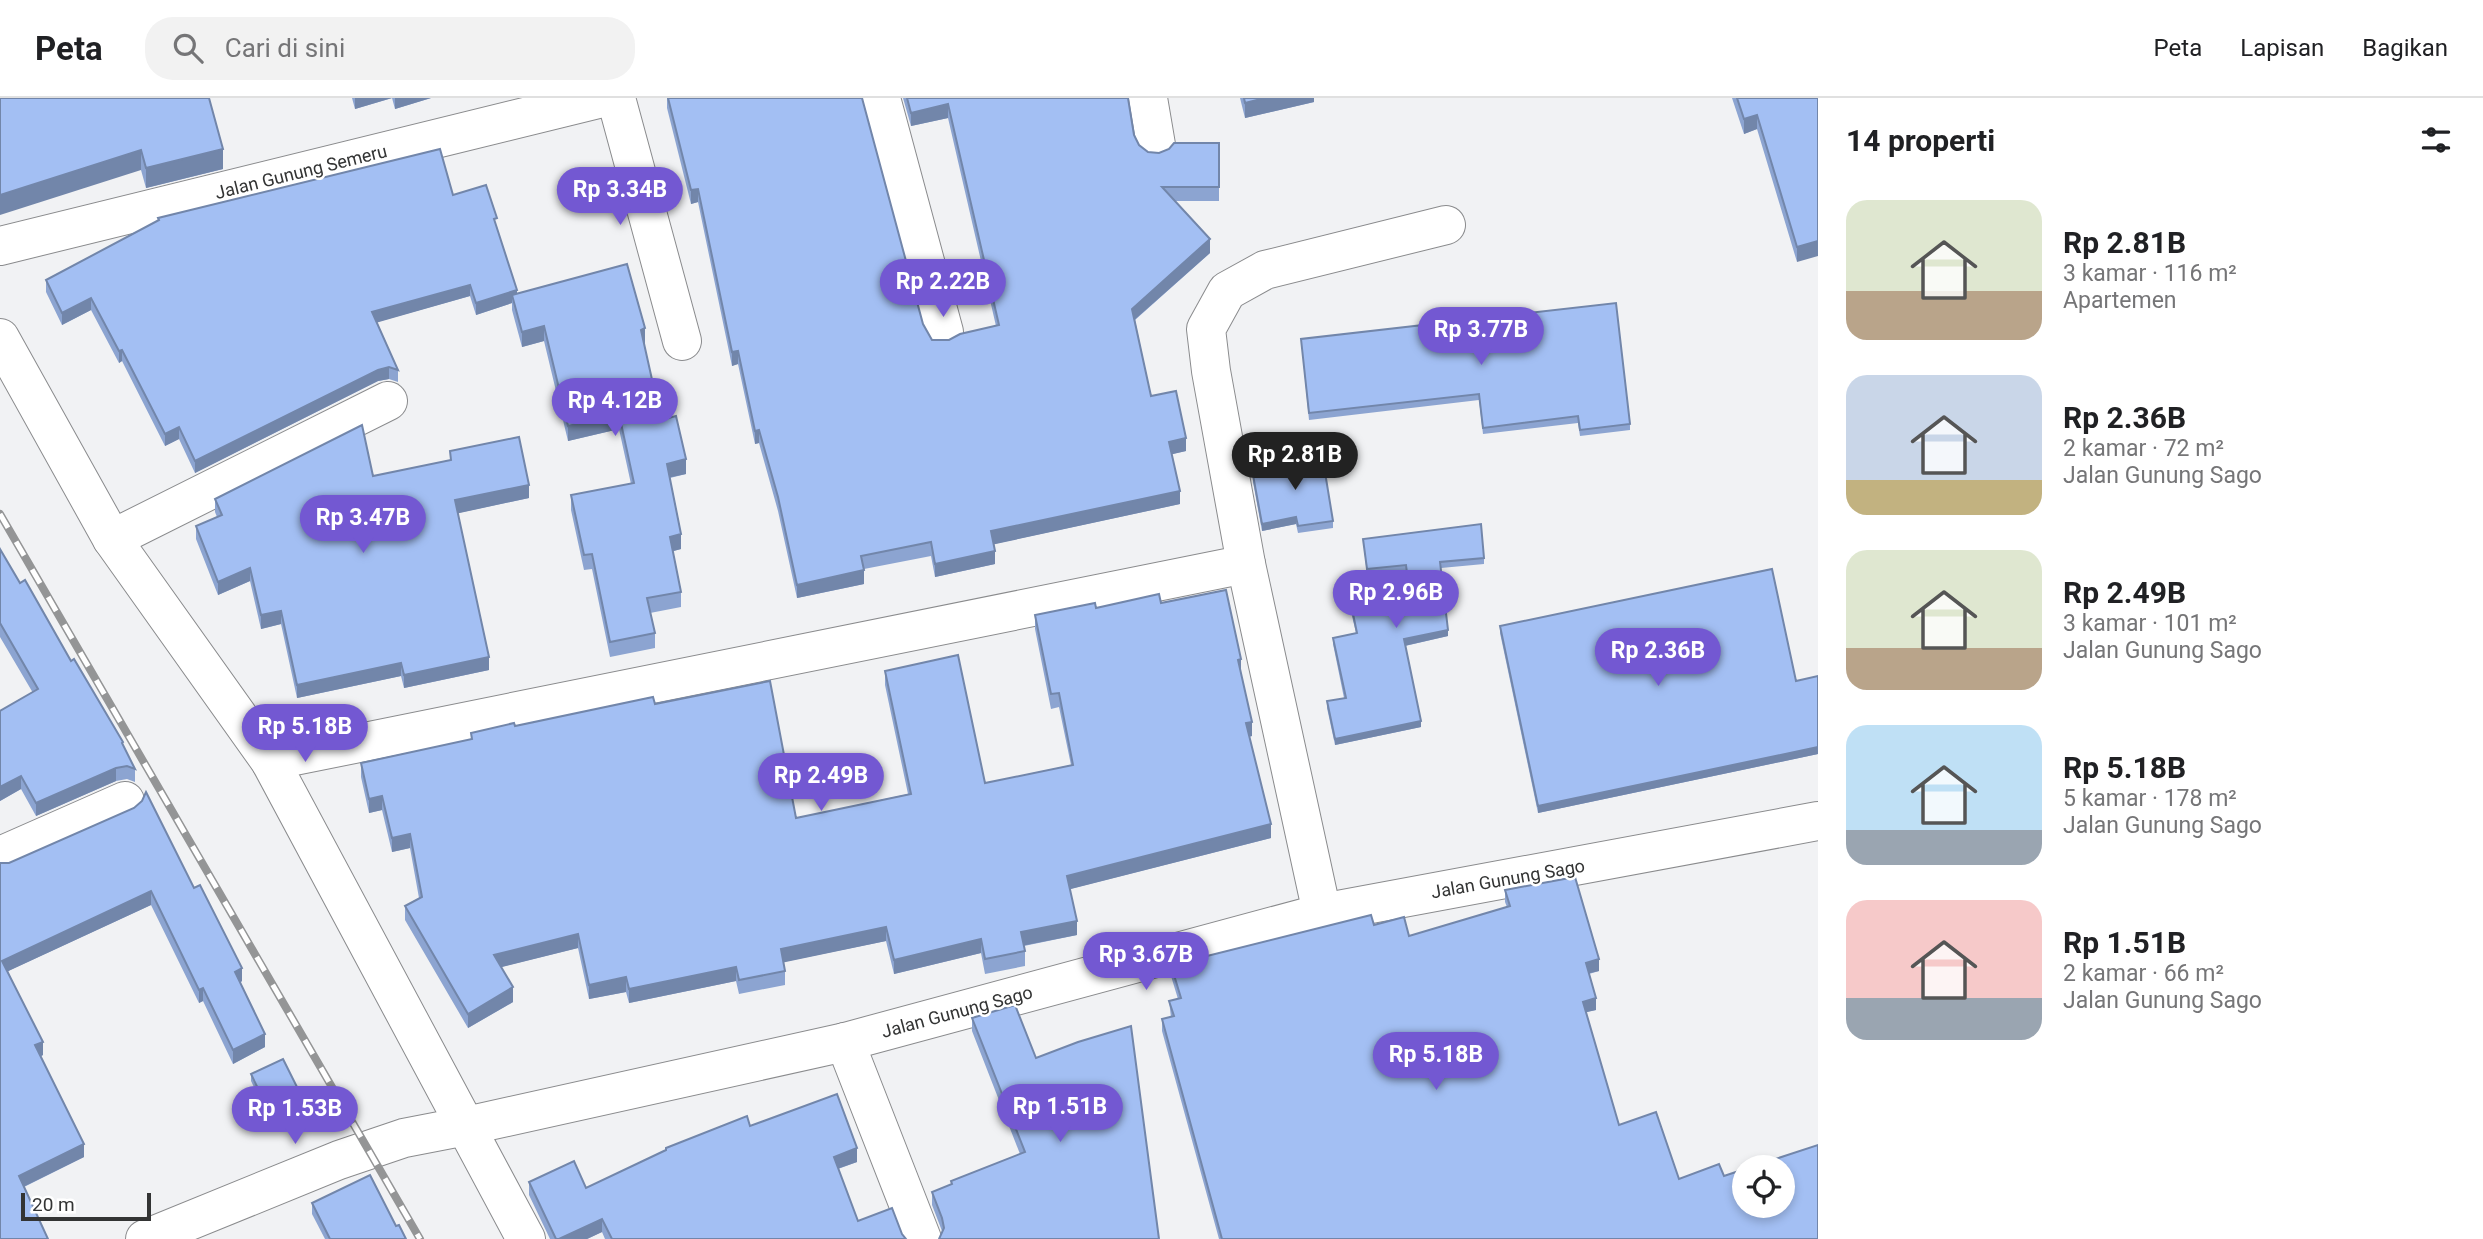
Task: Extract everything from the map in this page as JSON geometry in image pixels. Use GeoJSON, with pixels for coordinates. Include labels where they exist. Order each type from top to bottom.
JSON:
{"type":"FeatureCollection","features":[{"type":"Feature","properties":{"kind":"street","name":"Jalan Gunung Semeru"},"geometry":{"type":"LineString","coordinates":[[0,246],[487,111],[602,98]]}},
{"type":"Feature","properties":{"kind":"street"},"geometry":{"type":"LineString","coordinates":[[616,98],[681,341]]}},
{"type":"Feature","properties":{"kind":"street"},"geometry":{"type":"LineString","coordinates":[[881,98],[944,332]]}},
{"type":"Feature","properties":{"kind":"street"},"geometry":{"type":"LineString","coordinates":[[1148,98],[1156,145]]}},
{"type":"Feature","properties":{"kind":"street"},"geometry":{"type":"LineString","coordinates":[[1322,913],[1246,564],[1211,371],[1206,329],[1227,291],[1265,270],[1446,225]]}},
{"type":"Feature","properties":{"kind":"street"},"geometry":{"type":"LineString","coordinates":[[0,338],[112,538],[270,761],[526,1239]]}},
{"type":"Feature","properties":{"kind":"street"},"geometry":{"type":"LineString","coordinates":[[112,538],[388,401]]}},
{"type":"Feature","properties":{"kind":"street"},"geometry":{"type":"LineString","coordinates":[[270,761],[1246,564]]}},
{"type":"Feature","properties":{"kind":"street"},"geometry":{"type":"LineString","coordinates":[[0,856],[125,801]]}},
{"type":"Feature","properties":{"kind":"street","name":"Jalan Gunung Sago"},"geometry":{"type":"LineString","coordinates":[[145,1239],[339,1160],[404,1138],[845,1042],[1322,913],[1818,821]]}},
{"type":"Feature","properties":{"kind":"street"},"geometry":{"type":"LineString","coordinates":[[845,1042],[922,1239]]}},
{"type":"Feature","properties":{"kind":"building"},"geometry":{"type":"Polygon","coordinates":[[[0,98],[209,98],[223,149],[146,168],[141,150],[0,195],[0,98]]]}},
{"type":"Feature","properties":{"kind":"building"},"geometry":{"type":"Polygon","coordinates":[[[668,98],[862,98],[923,324],[932,340],[949,340],[960,334],[999,325],[948,104],[911,113],[907,98],[1128,98],[1134,135],[1139,145],[1148,152],[1159,153],[1169,149],[1174,143],[1219,143],[1219,187],[1162,187],[1210,239],[1132,309],[1151,396],[1176,391],[1186,438],[1169,442],[1180,491],[991,531],[995,551],[935,564],[931,542],[861,556],[864,570],[797,585],[778,497],[759,430],[755,431],[738,351],[732,352],[698,189],[691,190],[668,98]]]}},
{"type":"Feature","properties":{"kind":"building"},"geometry":{"type":"Polygon","coordinates":[[[1244,98],[1265,98],[1245,103],[1244,98]]]}},
{"type":"Feature","properties":{"kind":"building"},"geometry":{"type":"Polygon","coordinates":[[[1737,98],[1818,98],[1818,241],[1797,247],[1757,115],[1744,119],[1737,98]]]}},
{"type":"Feature","properties":{"kind":"building"},"geometry":{"type":"Polygon","coordinates":[[[440,149],[453,195],[486,185],[517,290],[476,303],[470,285],[372,312],[398,370],[389,367],[378,370],[195,461],[179,427],[165,434],[122,350],[119,351],[91,298],[62,313],[46,280],[159,220],[158,218],[440,149]]]}},
{"type":"Feature","properties":{"kind":"building"},"geometry":{"type":"Polygon","coordinates":[[[627,264],[645,328],[641,330],[661,420],[676,416],[686,459],[667,464],[681,534],[670,537],[681,592],[647,598],[655,633],[610,642],[592,554],[584,555],[571,495],[634,483],[619,414],[568,426],[544,326],[522,332],[512,295],[627,264]]]}},
{"type":"Feature","properties":{"kind":"building"},"geometry":{"type":"Polygon","coordinates":[[[1616,303],[1630,424],[1580,430],[1578,416],[1483,428],[1479,394],[1309,413],[1301,339],[1616,303]]]}},
{"type":"Feature","properties":{"kind":"building"},"geometry":{"type":"Polygon","coordinates":[[[362,425],[373,476],[451,460],[450,451],[519,437],[529,485],[455,500],[489,657],[404,675],[401,663],[297,685],[281,611],[261,615],[250,568],[218,582],[196,526],[222,515],[215,499],[362,425]]]}},
{"type":"Feature","properties":{"kind":"building"},"geometry":{"type":"Polygon","coordinates":[[[1322,454],[1333,521],[1298,526],[1296,517],[1262,524],[1253,475],[1290,467],[1288,458],[1322,454]]]}},
{"type":"Feature","properties":{"kind":"building"},"geometry":{"type":"Polygon","coordinates":[[[1481,524],[1484,558],[1440,562],[1448,630],[1404,639],[1421,721],[1335,739],[1327,701],[1346,698],[1333,638],[1357,633],[1352,609],[1410,597],[1406,565],[1367,569],[1363,539],[1481,524]]]}},
{"type":"Feature","properties":{"kind":"building"},"geometry":{"type":"Polygon","coordinates":[[[0,549],[20,583],[25,580],[71,661],[74,659],[123,742],[135,769],[127,766],[116,768],[36,803],[21,776],[0,787],[0,711],[38,689],[0,623],[0,549]]]}},
{"type":"Feature","properties":{"kind":"building"},"geometry":{"type":"Polygon","coordinates":[[[1772,569],[1796,681],[1818,676],[1818,747],[1538,806],[1500,626],[1772,569]]]}},
{"type":"Feature","properties":{"kind":"building"},"geometry":{"type":"Polygon","coordinates":[[[1226,590],[1252,722],[1246,723],[1271,824],[1067,876],[1077,921],[1021,932],[1025,951],[985,959],[981,939],[894,960],[886,927],[781,949],[785,971],[739,980],[736,967],[629,989],[626,977],[589,985],[578,934],[494,955],[513,987],[468,1014],[405,906],[422,897],[410,834],[392,838],[382,796],[369,799],[361,763],[472,739],[471,733],[514,723],[515,726],[653,697],[655,704],[770,681],[796,818],[911,794],[885,671],[958,655],[985,783],[1073,765],[1059,693],[1051,694],[1035,615],[1095,603],[1096,608],[1159,594],[1161,603],[1226,590]]]}},
{"type":"Feature","properties":{"kind":"building"},"geometry":{"type":"Polygon","coordinates":[[[146,792],[194,888],[200,885],[242,968],[235,972],[265,1034],[233,1050],[203,988],[199,990],[151,891],[2,961],[43,1042],[35,1045],[84,1144],[19,1176],[48,1239],[0,1239],[0,863],[9,863],[134,808],[142,801],[146,792]]]}},
{"type":"Feature","properties":{"kind":"building"},"geometry":{"type":"Polygon","coordinates":[[[1575,877],[1599,959],[1586,963],[1596,998],[1583,1002],[1619,1125],[1656,1112],[1679,1179],[1719,1164],[1724,1176],[1732,1173],[1732,1218],[1795,1218],[1795,1155],[1788,1155],[1818,1145],[1818,1239],[1222,1239],[1162,1019],[1174,1016],[1169,1001],[1181,998],[1171,965],[1371,915],[1374,925],[1404,917],[1409,936],[1510,906],[1505,890],[1575,877]]]}},
{"type":"Feature","properties":{"kind":"building"},"geometry":{"type":"Polygon","coordinates":[[[1015,1005],[1036,1058],[1131,1026],[1159,1239],[939,1239],[944,1228],[932,1192],[952,1184],[951,1181],[1025,1152],[972,1018],[1015,1005]]]}},
{"type":"Feature","properties":{"kind":"building"},"geometry":{"type":"Polygon","coordinates":[[[283,1059],[301,1095],[269,1111],[251,1074],[283,1059]]]}},
{"type":"Feature","properties":{"kind":"building"},"geometry":{"type":"Polygon","coordinates":[[[837,1094],[857,1148],[834,1157],[858,1221],[892,1208],[906,1239],[612,1239],[602,1219],[556,1239],[529,1182],[574,1161],[586,1188],[666,1148],[747,1116],[750,1126],[837,1094]]]}},
{"type":"Feature","properties":{"kind":"building"},"geometry":{"type":"Polygon","coordinates":[[[370,1175],[396,1226],[399,1225],[406,1239],[330,1239],[312,1203],[370,1175]]]}},
{"type":"Feature","properties":{"kind":"railway"},"geometry":{"type":"LineString","coordinates":[[0,514],[420,1239]]}}]}
